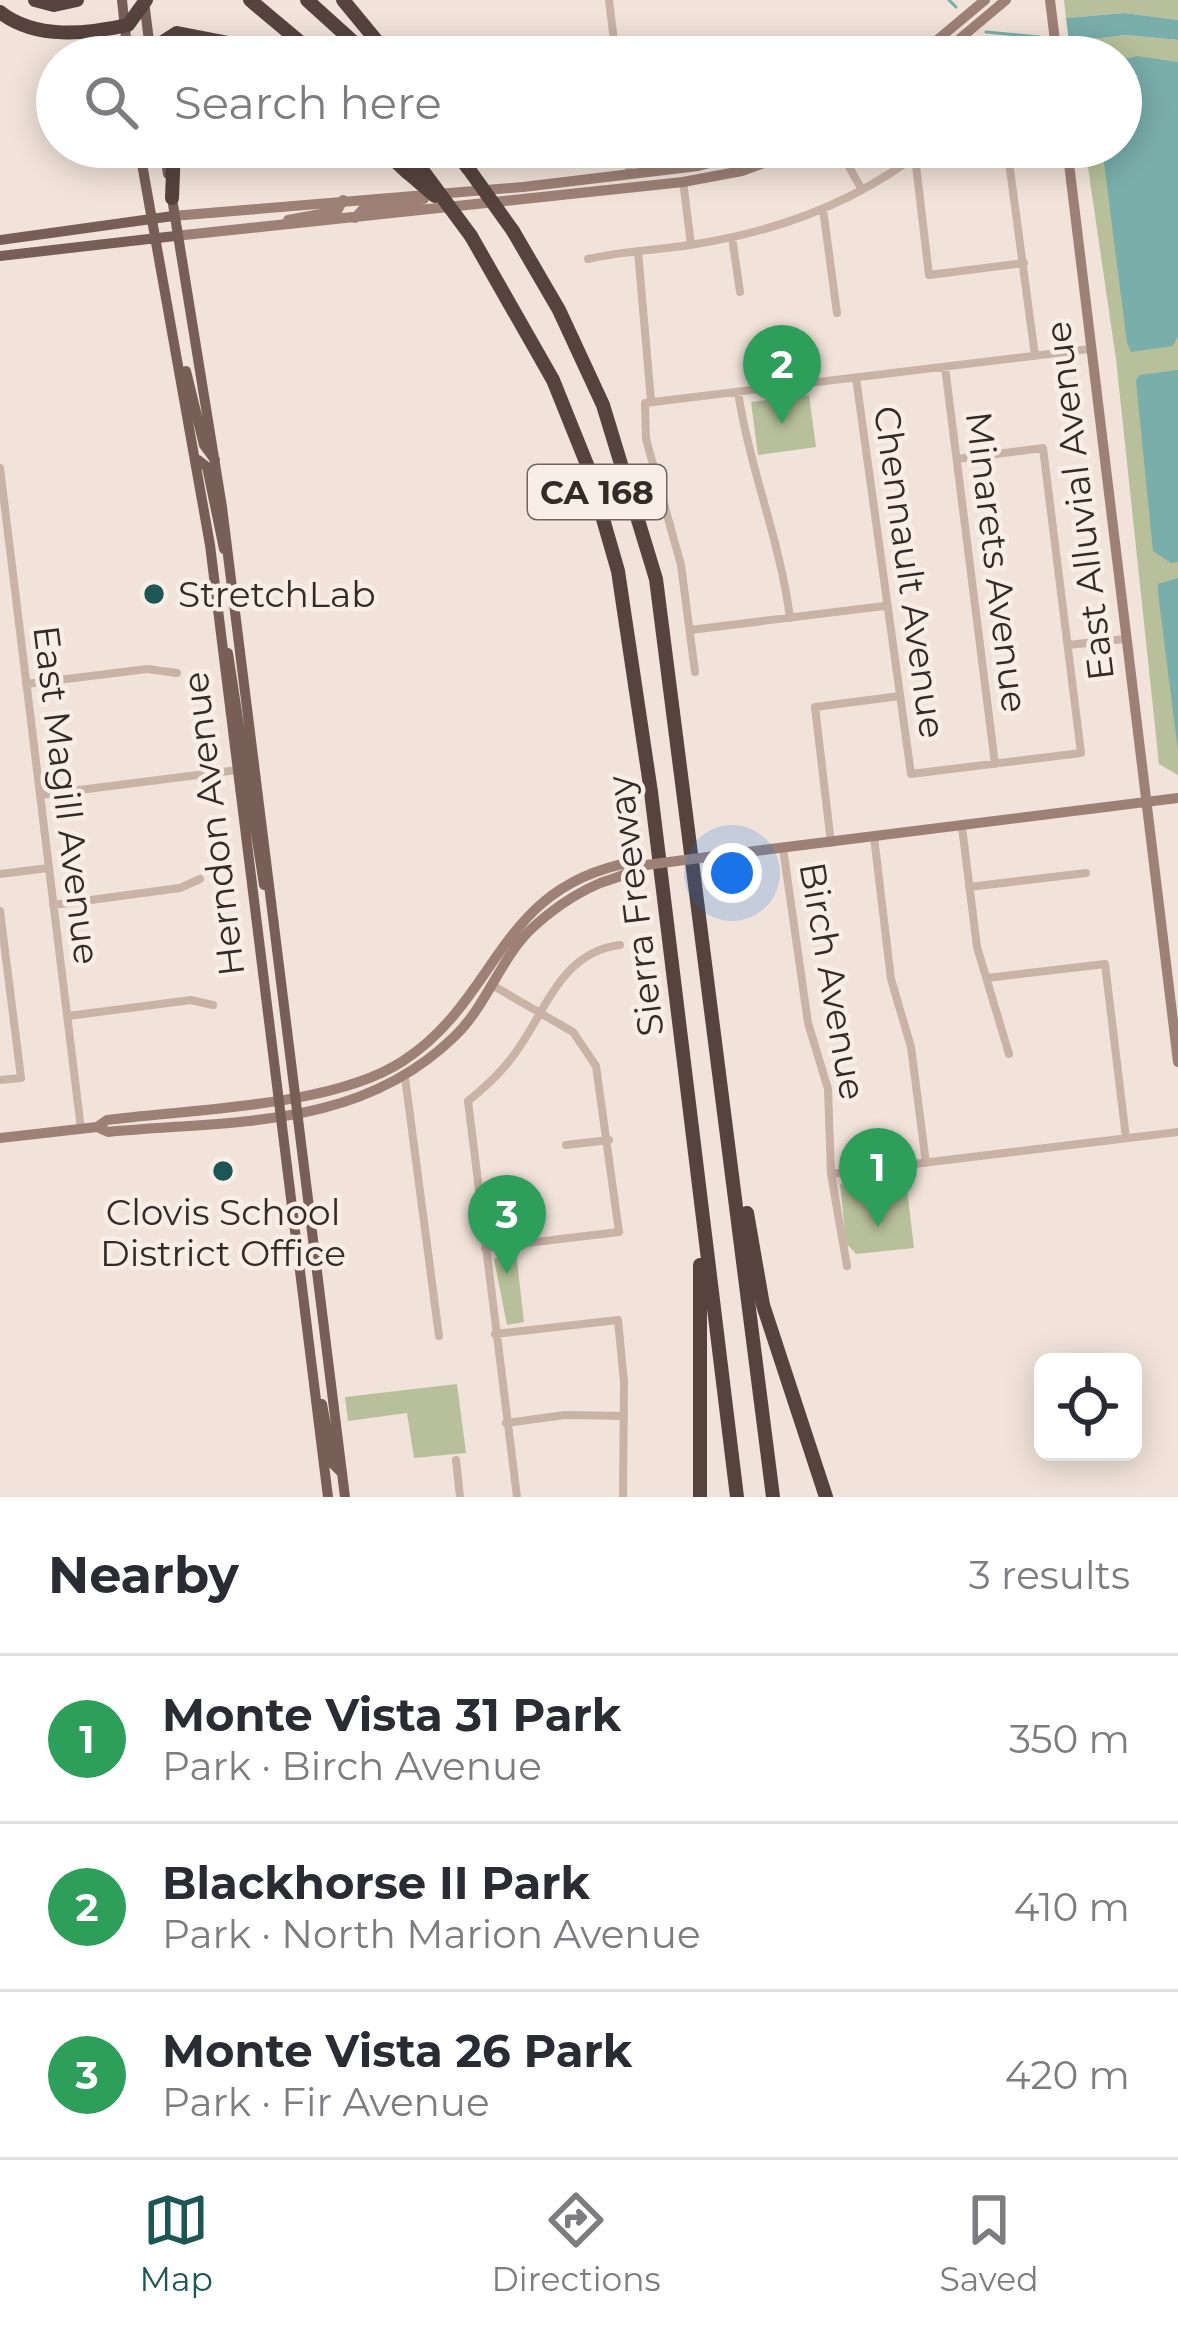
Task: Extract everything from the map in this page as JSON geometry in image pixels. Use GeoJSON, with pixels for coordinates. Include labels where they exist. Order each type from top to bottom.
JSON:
{"type":"FeatureCollection","features":[{"type":"Feature","properties":{"kind":"highway"},"geometry":{"type":"LineString","coordinates":[[35,0],[54,4],[76,0]]}},
{"type":"Feature","properties":{"kind":"highway"},"geometry":{"type":"LineString","coordinates":[[240,0],[280,24]]}},
{"type":"Feature","properties":{"kind":"highway"},"geometry":{"type":"LineString","coordinates":[[250,0],[294,36]]}},
{"type":"Feature","properties":{"kind":"highway"},"geometry":{"type":"LineString","coordinates":[[307,0],[347,36]]}},
{"type":"Feature","properties":{"kind":"highway"},"geometry":{"type":"LineString","coordinates":[[343,0],[373,36]]}},
{"type":"Feature","properties":{"kind":"highway"},"geometry":{"type":"LineString","coordinates":[[0,12],[47,31],[125,26],[145,2]]}},
{"type":"Feature","properties":{"kind":"highway"},"geometry":{"type":"LineString","coordinates":[[172,199],[173,168]]}},
{"type":"Feature","properties":{"kind":"highway","name":"Sierra Freeway"},"geometry":{"type":"LineString","coordinates":[[468,168],[513,231],[584,360],[642,521],[667,638],[773,1497]]}},
{"type":"Feature","properties":{"kind":"highway","name":"Sierra Freeway"},"geometry":{"type":"LineString","coordinates":[[414,169],[455,213],[526,325],[562,400],[602,508],[618,571],[651,792],[737,1497]]}},
{"type":"Feature","properties":{"kind":"highway"},"geometry":{"type":"LineString","coordinates":[[719,1067],[764,1305],[826,1497]]}},
{"type":"Feature","properties":{"kind":"highway"},"geometry":{"type":"LineString","coordinates":[[700,1497],[702,1211]]}},
{"type":"Feature","properties":{"kind":"main road"},"geometry":{"type":"LineString","coordinates":[[122,0],[126,36]]}},
{"type":"Feature","properties":{"kind":"main road"},"geometry":{"type":"LineString","coordinates":[[942,36],[985,0]]}},
{"type":"Feature","properties":{"kind":"main road"},"geometry":{"type":"LineString","coordinates":[[963,36],[1006,0]]}},
{"type":"Feature","properties":{"kind":"main road"},"geometry":{"type":"LineString","coordinates":[[1050,0],[1054,36]]}},
{"type":"Feature","properties":{"kind":"main road"},"geometry":{"type":"LineString","coordinates":[[145,2],[149,36]]}},
{"type":"Feature","properties":{"kind":"main road","name":"Herndon Avenue"},"geometry":{"type":"LineString","coordinates":[[142,168],[197,460],[328,1497]]}},
{"type":"Feature","properties":{"kind":"main road","name":"Herndon Avenue"},"geometry":{"type":"LineString","coordinates":[[167,168],[229,563],[345,1497]]}},
{"type":"Feature","properties":{"kind":"main road"},"geometry":{"type":"LineString","coordinates":[[0,248],[355,218],[630,181],[681,168]]}},
{"type":"Feature","properties":{"kind":"main road"},"geometry":{"type":"LineString","coordinates":[[0,248],[57,232],[173,216],[444,192],[683,182],[750,168]]}},
{"type":"Feature","properties":{"kind":"main road","name":"East Alluvial Avenue"},"geometry":{"type":"LineString","coordinates":[[1069,168],[1178,1062]]}},
{"type":"Feature","properties":{"kind":"main road"},"geometry":{"type":"LineString","coordinates":[[355,218],[363,209],[408,204],[444,192]]}},
{"type":"Feature","properties":{"kind":"main road"},"geometry":{"type":"LineString","coordinates":[[268,227],[304,214],[338,211],[343,200]]}},
{"type":"Feature","properties":{"kind":"main road"},"geometry":{"type":"LineString","coordinates":[[175,346],[193,388],[204,446],[215,460]]}},
{"type":"Feature","properties":{"kind":"main road"},"geometry":{"type":"LineString","coordinates":[[197,460],[207,467],[217,533],[229,563]]}},
{"type":"Feature","properties":{"kind":"main road"},"geometry":{"type":"LineString","coordinates":[[220,633],[233,666],[244,759],[255,772]]}},
{"type":"Feature","properties":{"kind":"main road"},"geometry":{"type":"LineString","coordinates":[[237,770],[247,776],[258,870],[271,905]]}},
{"type":"Feature","properties":{"kind":"main road"},"geometry":{"type":"LineString","coordinates":[[530,931],[580,893],[639,866],[1178,798]]}},
{"type":"Feature","properties":{"kind":"main road"},"geometry":{"type":"LineString","coordinates":[[405,1077],[408,1066],[456,1023],[506,938],[547,898],[604,868],[633,862],[639,866]]}},
{"type":"Feature","properties":{"kind":"main road"},"geometry":{"type":"LineString","coordinates":[[0,1138],[97,1127],[133,1130],[357,1102],[405,1077],[455,1036],[548,906],[600,876],[604,868]]}},
{"type":"Feature","properties":{"kind":"main road"},"geometry":{"type":"LineString","coordinates":[[492,985],[495,963],[547,898]]}},
{"type":"Feature","properties":{"kind":"main road"},"geometry":{"type":"LineString","coordinates":[[97,1127],[107,1120],[346,1087],[392,1068],[440,1032],[468,999]]}},
{"type":"Feature","properties":{"kind":"main road"},"geometry":{"type":"LineString","coordinates":[[133,1130],[170,1119],[177,1111]]}},
{"type":"Feature","properties":{"kind":"main road"},"geometry":{"type":"LineString","coordinates":[[314,1378],[334,1468],[342,1473]]}},
{"type":"Feature","properties":{"kind":"street"},"geometry":{"type":"LineString","coordinates":[[609,0],[613,36]]}},
{"type":"Feature","properties":{"kind":"street"},"geometry":{"type":"LineString","coordinates":[[628,168],[630,181]]}},
{"type":"Feature","properties":{"kind":"street"},"geometry":{"type":"LineString","coordinates":[[681,168],[691,244]]}},
{"type":"Feature","properties":{"kind":"street"},"geometry":{"type":"LineString","coordinates":[[850,168],[862,190]]}},
{"type":"Feature","properties":{"kind":"street"},"geometry":{"type":"LineString","coordinates":[[588,259],[732,238],[824,209],[897,168]]}},
{"type":"Feature","properties":{"kind":"street"},"geometry":{"type":"LineString","coordinates":[[916,168],[928,275],[1024,263]]}},
{"type":"Feature","properties":{"kind":"street"},"geometry":{"type":"LineString","coordinates":[[1010,168],[1035,356]]}},
{"type":"Feature","properties":{"kind":"street"},"geometry":{"type":"LineString","coordinates":[[824,209],[837,313]]}},
{"type":"Feature","properties":{"kind":"street"},"geometry":{"type":"LineString","coordinates":[[732,238],[740,292]]}},
{"type":"Feature","properties":{"kind":"street"},"geometry":{"type":"LineString","coordinates":[[638,251],[646,439],[681,566],[695,672]]}},
{"type":"Feature","properties":{"kind":"street"},"geometry":{"type":"LineString","coordinates":[[647,403],[1090,350]]}},
{"type":"Feature","properties":{"kind":"street","name":"Minarets Avenue"},"geometry":{"type":"LineString","coordinates":[[945,368],[995,764]]}},
{"type":"Feature","properties":{"kind":"street","name":"Chennault Avenue"},"geometry":{"type":"LineString","coordinates":[[856,378],[884,606],[911,774],[995,764]]}},
{"type":"Feature","properties":{"kind":"street"},"geometry":{"type":"LineString","coordinates":[[737,392],[751,460],[779,542],[790,618]]}},
{"type":"Feature","properties":{"kind":"street"},"geometry":{"type":"LineString","coordinates":[[957,459],[1043,448],[1068,645],[1081,753],[995,764]]}},
{"type":"Feature","properties":{"kind":"street","name":"East Magill Avenue"},"geometry":{"type":"LineString","coordinates":[[0,468],[3,524],[82,1129]]}},
{"type":"Feature","properties":{"kind":"street"},"geometry":{"type":"LineString","coordinates":[[690,630],[884,606]]}},
{"type":"Feature","properties":{"kind":"street"},"geometry":{"type":"LineString","coordinates":[[1068,645],[1125,639]]}},
{"type":"Feature","properties":{"kind":"street"},"geometry":{"type":"LineString","coordinates":[[26,684],[147,668],[177,674]]}},
{"type":"Feature","properties":{"kind":"street","name":"Birch Avenue"},"geometry":{"type":"LineString","coordinates":[[831,843],[815,707],[900,696]]}},
{"type":"Feature","properties":{"kind":"street"},"geometry":{"type":"LineString","coordinates":[[40,795],[237,770]]}},
{"type":"Feature","properties":{"kind":"street"},"geometry":{"type":"LineString","coordinates":[[962,827],[987,978],[1009,1054]]}},
{"type":"Feature","properties":{"kind":"street"},"geometry":{"type":"LineString","coordinates":[[874,837],[891,979],[911,1047],[926,1163]]}},
{"type":"Feature","properties":{"kind":"street","name":"Birch Avenue"},"geometry":{"type":"LineString","coordinates":[[782,848],[808,1023],[828,1089],[831,1174],[847,1266]]}},
{"type":"Feature","properties":{"kind":"street"},"geometry":{"type":"LineString","coordinates":[[0,874],[48,868]]}},
{"type":"Feature","properties":{"kind":"street"},"geometry":{"type":"LineString","coordinates":[[969,887],[1085,873]]}},
{"type":"Feature","properties":{"kind":"street"},"geometry":{"type":"LineString","coordinates":[[53,905],[180,888],[200,879]]}},
{"type":"Feature","properties":{"kind":"street"},"geometry":{"type":"LineString","coordinates":[[0,911],[21,1078],[0,1080]]}},
{"type":"Feature","properties":{"kind":"street"},"geometry":{"type":"LineString","coordinates":[[517,1497],[468,1101],[515,1054],[540,1011],[584,957],[620,945]]}},
{"type":"Feature","properties":{"kind":"street"},"geometry":{"type":"LineString","coordinates":[[987,978],[1105,964],[1126,1138]]}},
{"type":"Feature","properties":{"kind":"street"},"geometry":{"type":"LineString","coordinates":[[485,1248],[619,1232],[596,1066],[573,1032],[492,985]]}},
{"type":"Feature","properties":{"kind":"street"},"geometry":{"type":"LineString","coordinates":[[68,1016],[191,1000],[212,1005]]}},
{"type":"Feature","properties":{"kind":"street"},"geometry":{"type":"LineString","coordinates":[[405,1077],[440,1336]]}},
{"type":"Feature","properties":{"kind":"street"},"geometry":{"type":"LineString","coordinates":[[831,1174],[1178,1132]]}},
{"type":"Feature","properties":{"kind":"street"},"geometry":{"type":"LineString","coordinates":[[566,1145],[609,1140]]}},
{"type":"Feature","properties":{"kind":"street"},"geometry":{"type":"LineString","coordinates":[[495,1334],[618,1320],[623,1497]]}},
{"type":"Feature","properties":{"kind":"street"},"geometry":{"type":"LineString","coordinates":[[506,1423],[565,1415],[624,1416]]}},
{"type":"Feature","properties":{"kind":"street"},"geometry":{"type":"LineString","coordinates":[[456,1460],[460,1497]]}},
{"type":"Feature","properties":{"kind":"green space"},"geometry":{"type":"Polygon","coordinates":[[[1064,0],[1178,0],[1178,20],[1125,13],[1066,18],[1064,0]]]}},
{"type":"Feature","properties":{"kind":"green space"},"geometry":{"type":"Polygon","coordinates":[[[1142,37],[1178,40],[1178,775],[1159,764],[1116,359],[1088,168],[1142,168],[1142,37]]]}},
{"type":"Feature","properties":{"kind":"green space"},"geometry":{"type":"Polygon","coordinates":[[[809,395],[816,447],[758,455],[751,402],[809,395]]]}},
{"type":"Feature","properties":{"kind":"green space"},"geometry":{"type":"Polygon","coordinates":[[[905,1172],[914,1248],[856,1254],[846,1243],[840,1184],[905,1172]]]}},
{"type":"Feature","properties":{"kind":"green space"},"geometry":{"type":"Polygon","coordinates":[[[516,1252],[524,1322],[507,1325],[494,1259],[516,1252]]]}},
{"type":"Feature","properties":{"kind":"green space"},"geometry":{"type":"Polygon","coordinates":[[[457,1384],[466,1453],[414,1458],[407,1413],[348,1421],[345,1397],[457,1384]]]}},
{"type":"Feature","properties":{"kind":"water"},"geometry":{"type":"Polygon","coordinates":[[[1125,13],[1178,20],[1178,40],[1068,36],[1066,18],[1125,13]]]}},
{"type":"Feature","properties":{"kind":"water"},"geometry":{"type":"Polygon","coordinates":[[[1142,57],[1178,62],[1178,336],[1173,346],[1131,352],[1105,168],[1142,168],[1142,57]]]}},
{"type":"Feature","properties":{"kind":"water"},"geometry":{"type":"Polygon","coordinates":[[[1178,370],[1178,562],[1171,563],[1153,551],[1136,381],[1139,375],[1178,370]]]}},
{"type":"Feature","properties":{"kind":"water"},"geometry":{"type":"Polygon","coordinates":[[[1178,578],[1178,751],[1158,584],[1178,578]]]}},
{"type":"Feature","properties":{"kind":"waterway"},"geometry":{"type":"LineString","coordinates":[[949,0],[956,7]]}},
{"type":"Feature","properties":{"kind":"waterway"},"geometry":{"type":"LineString","coordinates":[[986,32],[1029,36]]}},
{"type":"Feature","properties":{"kind":"place","name":"Blackhorse II Park"},"geometry":{"type":"Point","coordinates":[782,424]}},
{"type":"Feature","properties":{"kind":"place","name":"StretchLab"},"geometry":{"type":"Point","coordinates":[154,594]}},
{"type":"Feature","properties":{"kind":"place","name":"Clovis School District Office"},"geometry":{"type":"Point","coordinates":[223,1171]}},
{"type":"Feature","properties":{"kind":"place","name":"Monte Vista 31 Park"},"geometry":{"type":"Point","coordinates":[878,1227]}},
{"type":"Feature","properties":{"kind":"place","name":"Monte Vista 26 Park"},"geometry":{"type":"Point","coordinates":[507,1274]}}]}
